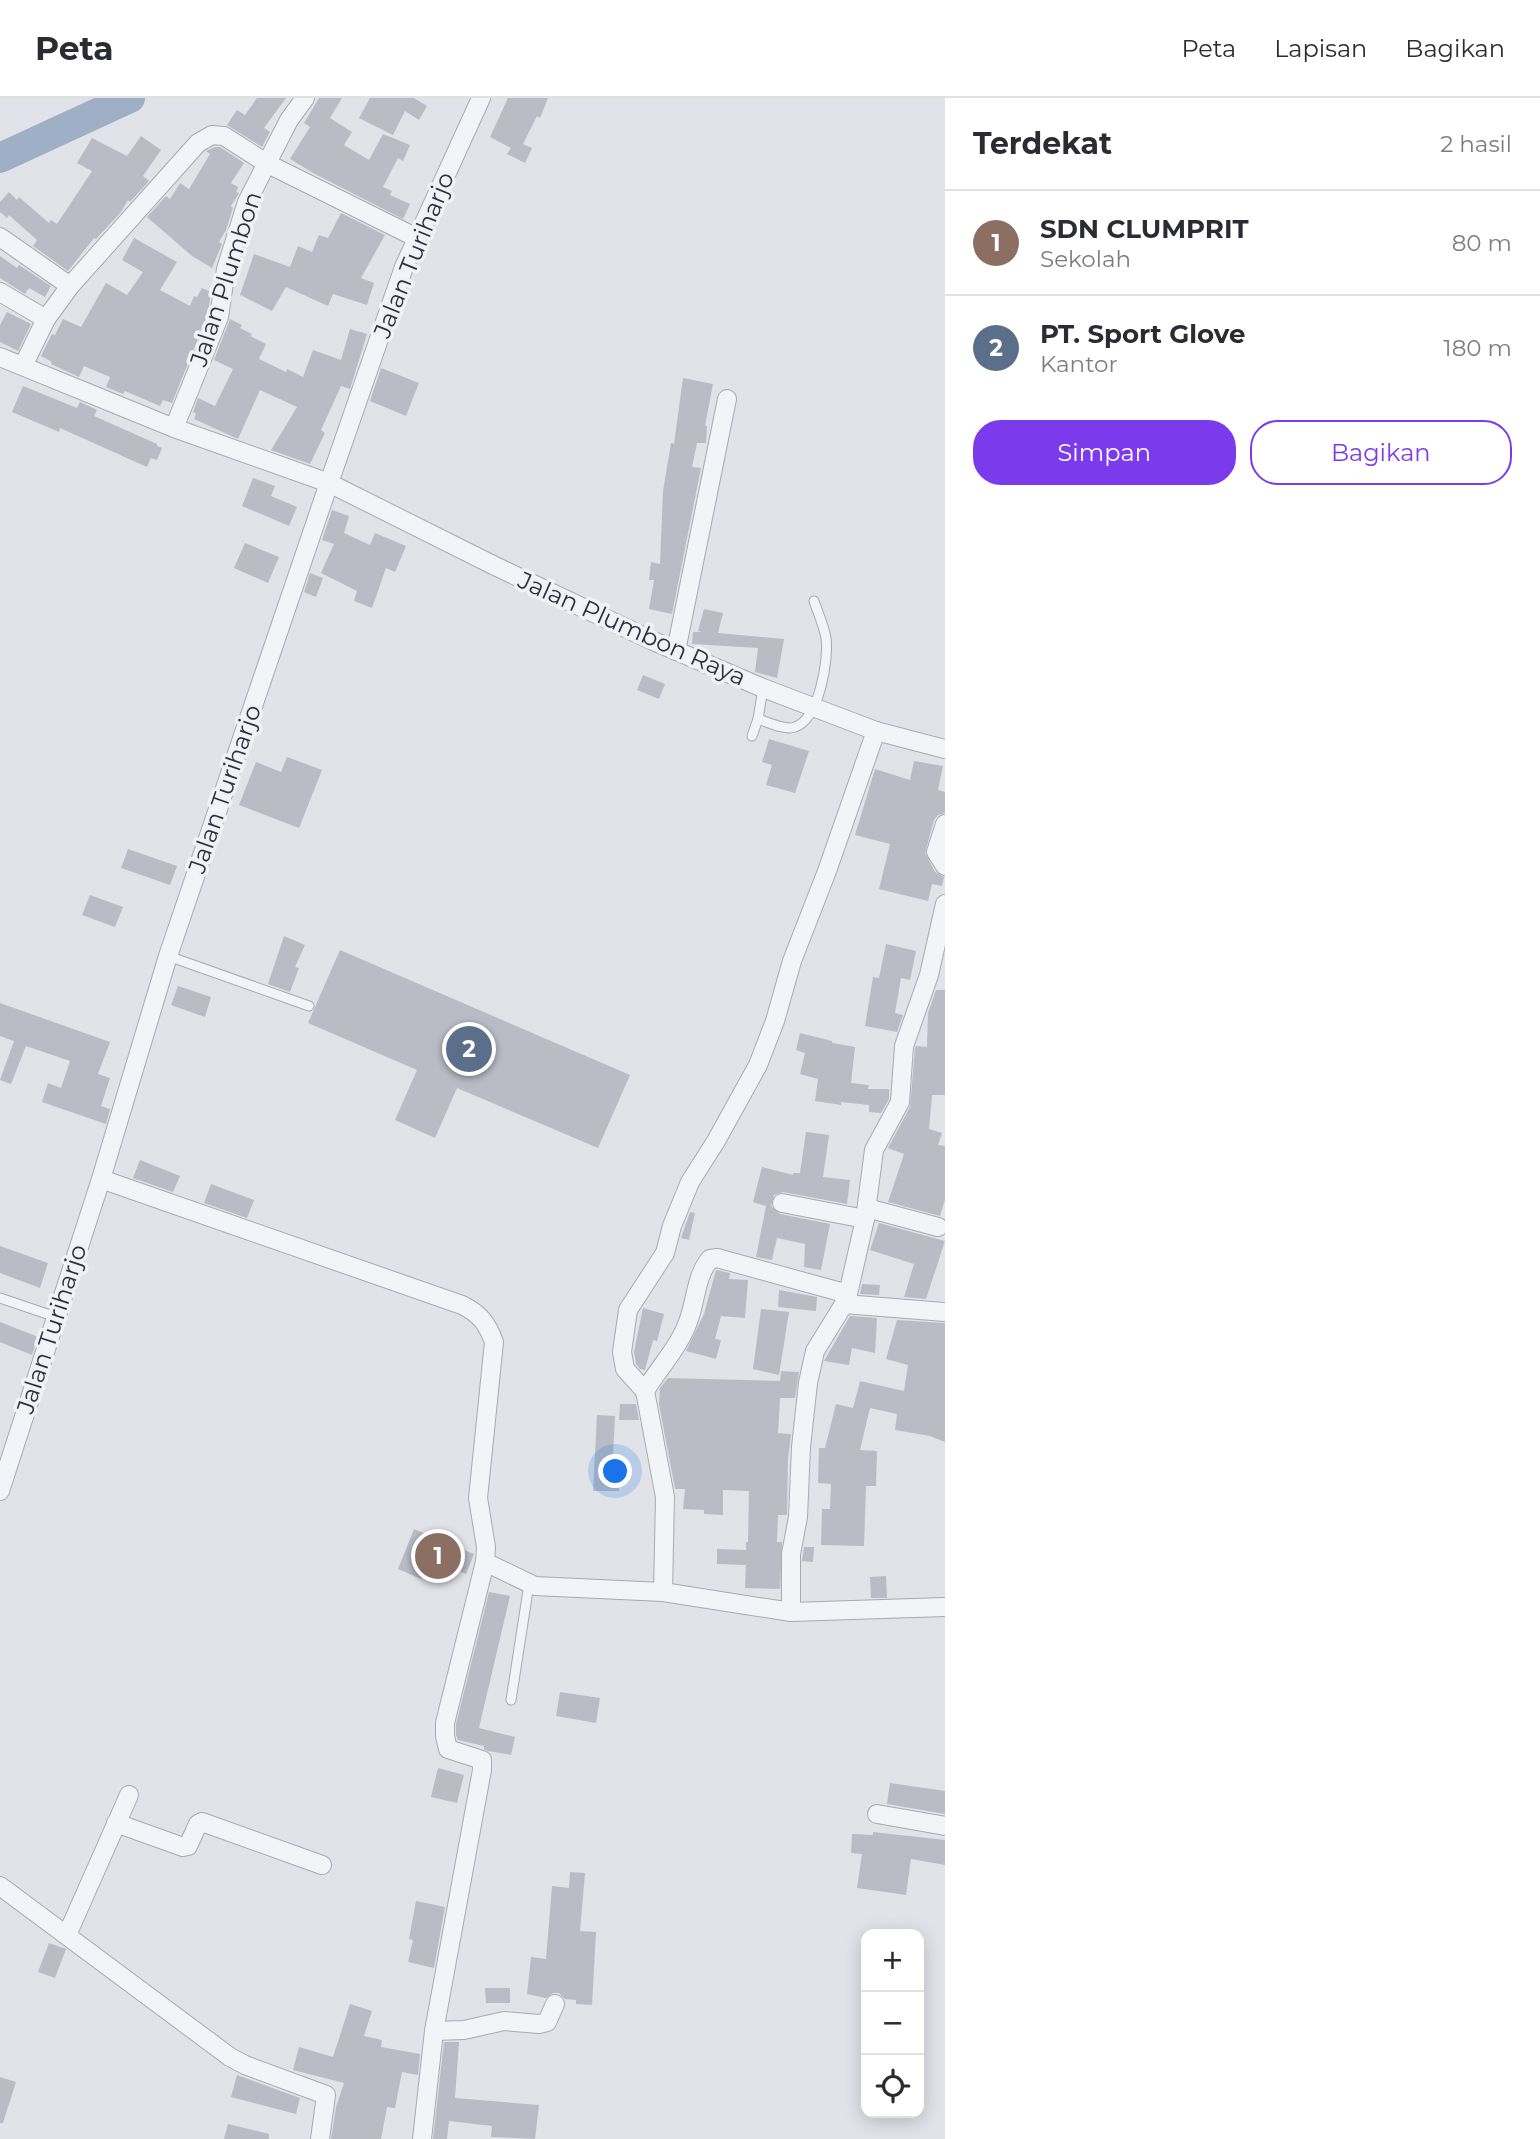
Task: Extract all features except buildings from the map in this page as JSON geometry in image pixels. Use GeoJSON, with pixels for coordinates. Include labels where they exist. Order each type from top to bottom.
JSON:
{"type":"FeatureCollection","features":[{"type":"Feature","properties":{"kind":"street","name":"Jalan Plumbon"},"geometry":{"type":"LineString","coordinates":[[174,428],[219,317],[226,268],[247,202],[289,120],[305,98]]}},
{"type":"Feature","properties":{"kind":"street","name":"Jalan Turiharjo"},"geometry":{"type":"LineString","coordinates":[[0,1492],[101,1179],[168,956],[329,483],[404,267],[481,98]]}},
{"type":"Feature","properties":{"kind":"street"},"geometry":{"type":"LineString","coordinates":[[23,366],[46,319],[69,286],[198,143],[217,134],[266,163],[417,238]]}},
{"type":"Feature","properties":{"kind":"street"},"geometry":{"type":"LineString","coordinates":[[0,237],[69,286]]}},
{"type":"Feature","properties":{"kind":"street"},"geometry":{"type":"LineString","coordinates":[[0,292],[46,319]]}},
{"type":"Feature","properties":{"kind":"street","name":"Jalan Plumbon Raya"},"geometry":{"type":"LineString","coordinates":[[0,357],[174,428],[329,483],[495,566],[676,651],[763,688],[876,731],[945,749]]}},
{"type":"Feature","properties":{"kind":"street"},"geometry":{"type":"LineString","coordinates":[[676,651],[726,400]]}},
{"type":"Feature","properties":{"kind":"street"},"geometry":{"type":"LineString","coordinates":[[663,1592],[665,1497],[645,1391],[625,1369],[622,1352],[628,1310],[656,1263],[665,1253],[672,1226],[690,1182],[758,1065],[775,1021],[792,961],[876,731]]}},
{"type":"Feature","properties":{"kind":"street"},"geometry":{"type":"LineString","coordinates":[[945,824],[936,852],[945,866]]}},
{"type":"Feature","properties":{"kind":"street"},"geometry":{"type":"LineString","coordinates":[[791,1612],[791,1554],[798,1517],[801,1447],[808,1383],[815,1351],[846,1299],[866,1214],[874,1150],[900,1102],[904,1046],[937,976],[945,904]]}},
{"type":"Feature","properties":{"kind":"street"},"geometry":{"type":"LineString","coordinates":[[101,1179],[477,1312],[485,1320],[494,1342],[478,1498],[485,1562],[445,1723],[445,1737],[449,1749],[477,1756],[482,1760],[482,1770],[434,2031],[422,2139]]}},
{"type":"Feature","properties":{"kind":"street"},"geometry":{"type":"LineString","coordinates":[[782,1203],[938,1227]]}},
{"type":"Feature","properties":{"kind":"street"},"geometry":{"type":"LineString","coordinates":[[645,1391],[677,1346],[689,1320],[702,1273],[710,1259],[717,1258],[846,1299],[945,1311]]}},
{"type":"Feature","properties":{"kind":"street"},"geometry":{"type":"LineString","coordinates":[[485,1562],[528,1584],[663,1592],[791,1612],[945,1607]]}},
{"type":"Feature","properties":{"kind":"street"},"geometry":{"type":"LineString","coordinates":[[66,1935],[129,1795]]}},
{"type":"Feature","properties":{"kind":"street"},"geometry":{"type":"LineString","coordinates":[[877,1814],[945,1826]]}},
{"type":"Feature","properties":{"kind":"street"},"geometry":{"type":"LineString","coordinates":[[116,1823],[183,1847],[188,1846],[198,1824],[202,1822],[322,1865]]}},
{"type":"Feature","properties":{"kind":"street"},"geometry":{"type":"LineString","coordinates":[[0,1886],[230,2057],[244,2065],[326,2095],[320,2139]]}},
{"type":"Feature","properties":{"kind":"street"},"geometry":{"type":"LineString","coordinates":[[434,2031],[464,2030],[504,2021],[539,2024],[547,2022],[555,2004]]}},
{"type":"Feature","properties":{"kind":"lane"},"geometry":{"type":"LineString","coordinates":[[758,719],[789,728],[797,727],[813,707],[824,676],[827,657],[826,638],[814,601]]}},
{"type":"Feature","properties":{"kind":"lane"},"geometry":{"type":"LineString","coordinates":[[752,736],[763,688]]}},
{"type":"Feature","properties":{"kind":"lane"},"geometry":{"type":"LineString","coordinates":[[168,956],[309,1006]]}},
{"type":"Feature","properties":{"kind":"lane"},"geometry":{"type":"LineString","coordinates":[[0,1298],[56,1317]]}},
{"type":"Feature","properties":{"kind":"lane"},"geometry":{"type":"LineString","coordinates":[[511,1700],[528,1584]]}},
{"type":"Feature","properties":{"kind":"waterway"},"geometry":{"type":"LineString","coordinates":[[0,158],[130,98]]}},
{"type":"Feature","properties":{"kind":"place","name":"PT. Sport Glove"},"geometry":{"type":"Point","coordinates":[469,1049]}},
{"type":"Feature","properties":{"kind":"place","name":"SDN CLUMPRIT"},"geometry":{"type":"Point","coordinates":[438,1556]}}]}
